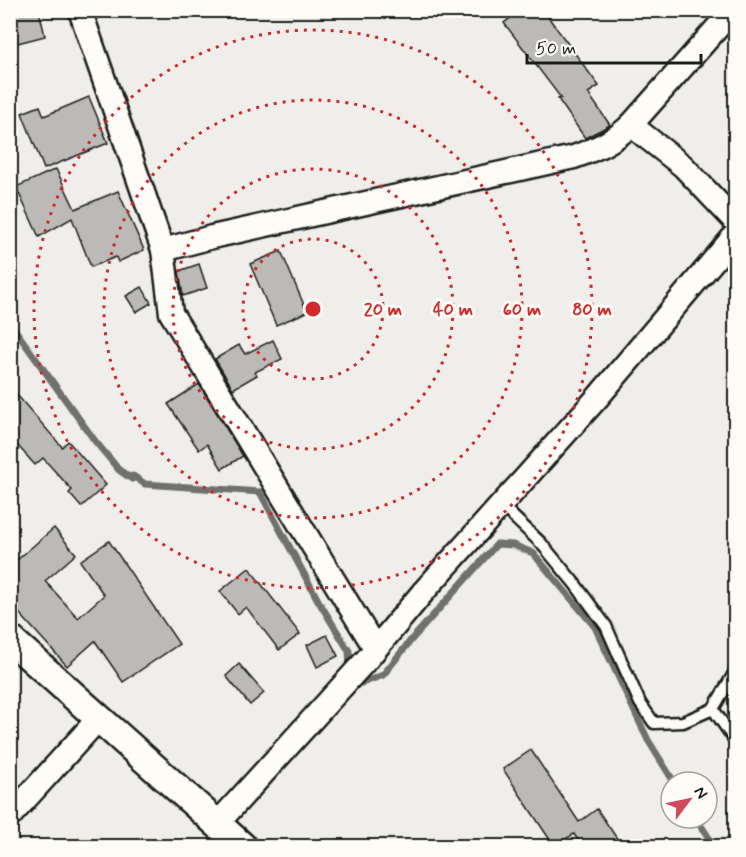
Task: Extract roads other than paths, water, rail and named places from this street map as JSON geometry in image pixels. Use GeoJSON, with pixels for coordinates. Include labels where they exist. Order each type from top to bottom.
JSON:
{"type":"FeatureCollection","features":[{"type":"Feature","properties":{"kind":"street"},"geometry":{"type":"LineString","coordinates":[[80,10],[163,250],[171,313],[371,653]]}},
{"type":"Feature","properties":{"kind":"street"},"geometry":{"type":"LineString","coordinates":[[163,250],[462,180],[574,157],[605,145],[632,125],[733,10]]}},
{"type":"Feature","properties":{"kind":"street"},"geometry":{"type":"LineString","coordinates":[[632,125],[682,166],[735,222]]}},
{"type":"Feature","properties":{"kind":"street"},"geometry":{"type":"LineString","coordinates":[[218,824],[598,397],[735,234]]}},
{"type":"Feature","properties":{"kind":"street"},"geometry":{"type":"LineString","coordinates":[[10,639],[242,846]]}},
{"type":"Feature","properties":{"kind":"street"},"geometry":{"type":"LineString","coordinates":[[10,816],[100,717]]}},
{"type":"Feature","properties":{"kind":"lane"},"geometry":{"type":"LineString","coordinates":[[501,505],[541,543],[606,626],[640,703],[654,723],[683,722],[713,709],[735,670]]}},
{"type":"Feature","properties":{"kind":"lane"},"geometry":{"type":"LineString","coordinates":[[713,709],[735,742]]}},
{"type":"Feature","properties":{"kind":"waterway"},"geometry":{"type":"LineString","coordinates":[[10,323],[95,441],[119,470],[132,479],[133,476],[145,484],[260,492],[319,602],[349,651],[350,668],[362,683],[383,675],[497,544],[513,545],[533,553],[595,627],[648,740],[667,770]]}},
{"type":"Feature","properties":{"kind":"waterway"},"geometry":{"type":"LineString","coordinates":[[704,830],[714,846]]}}]}
